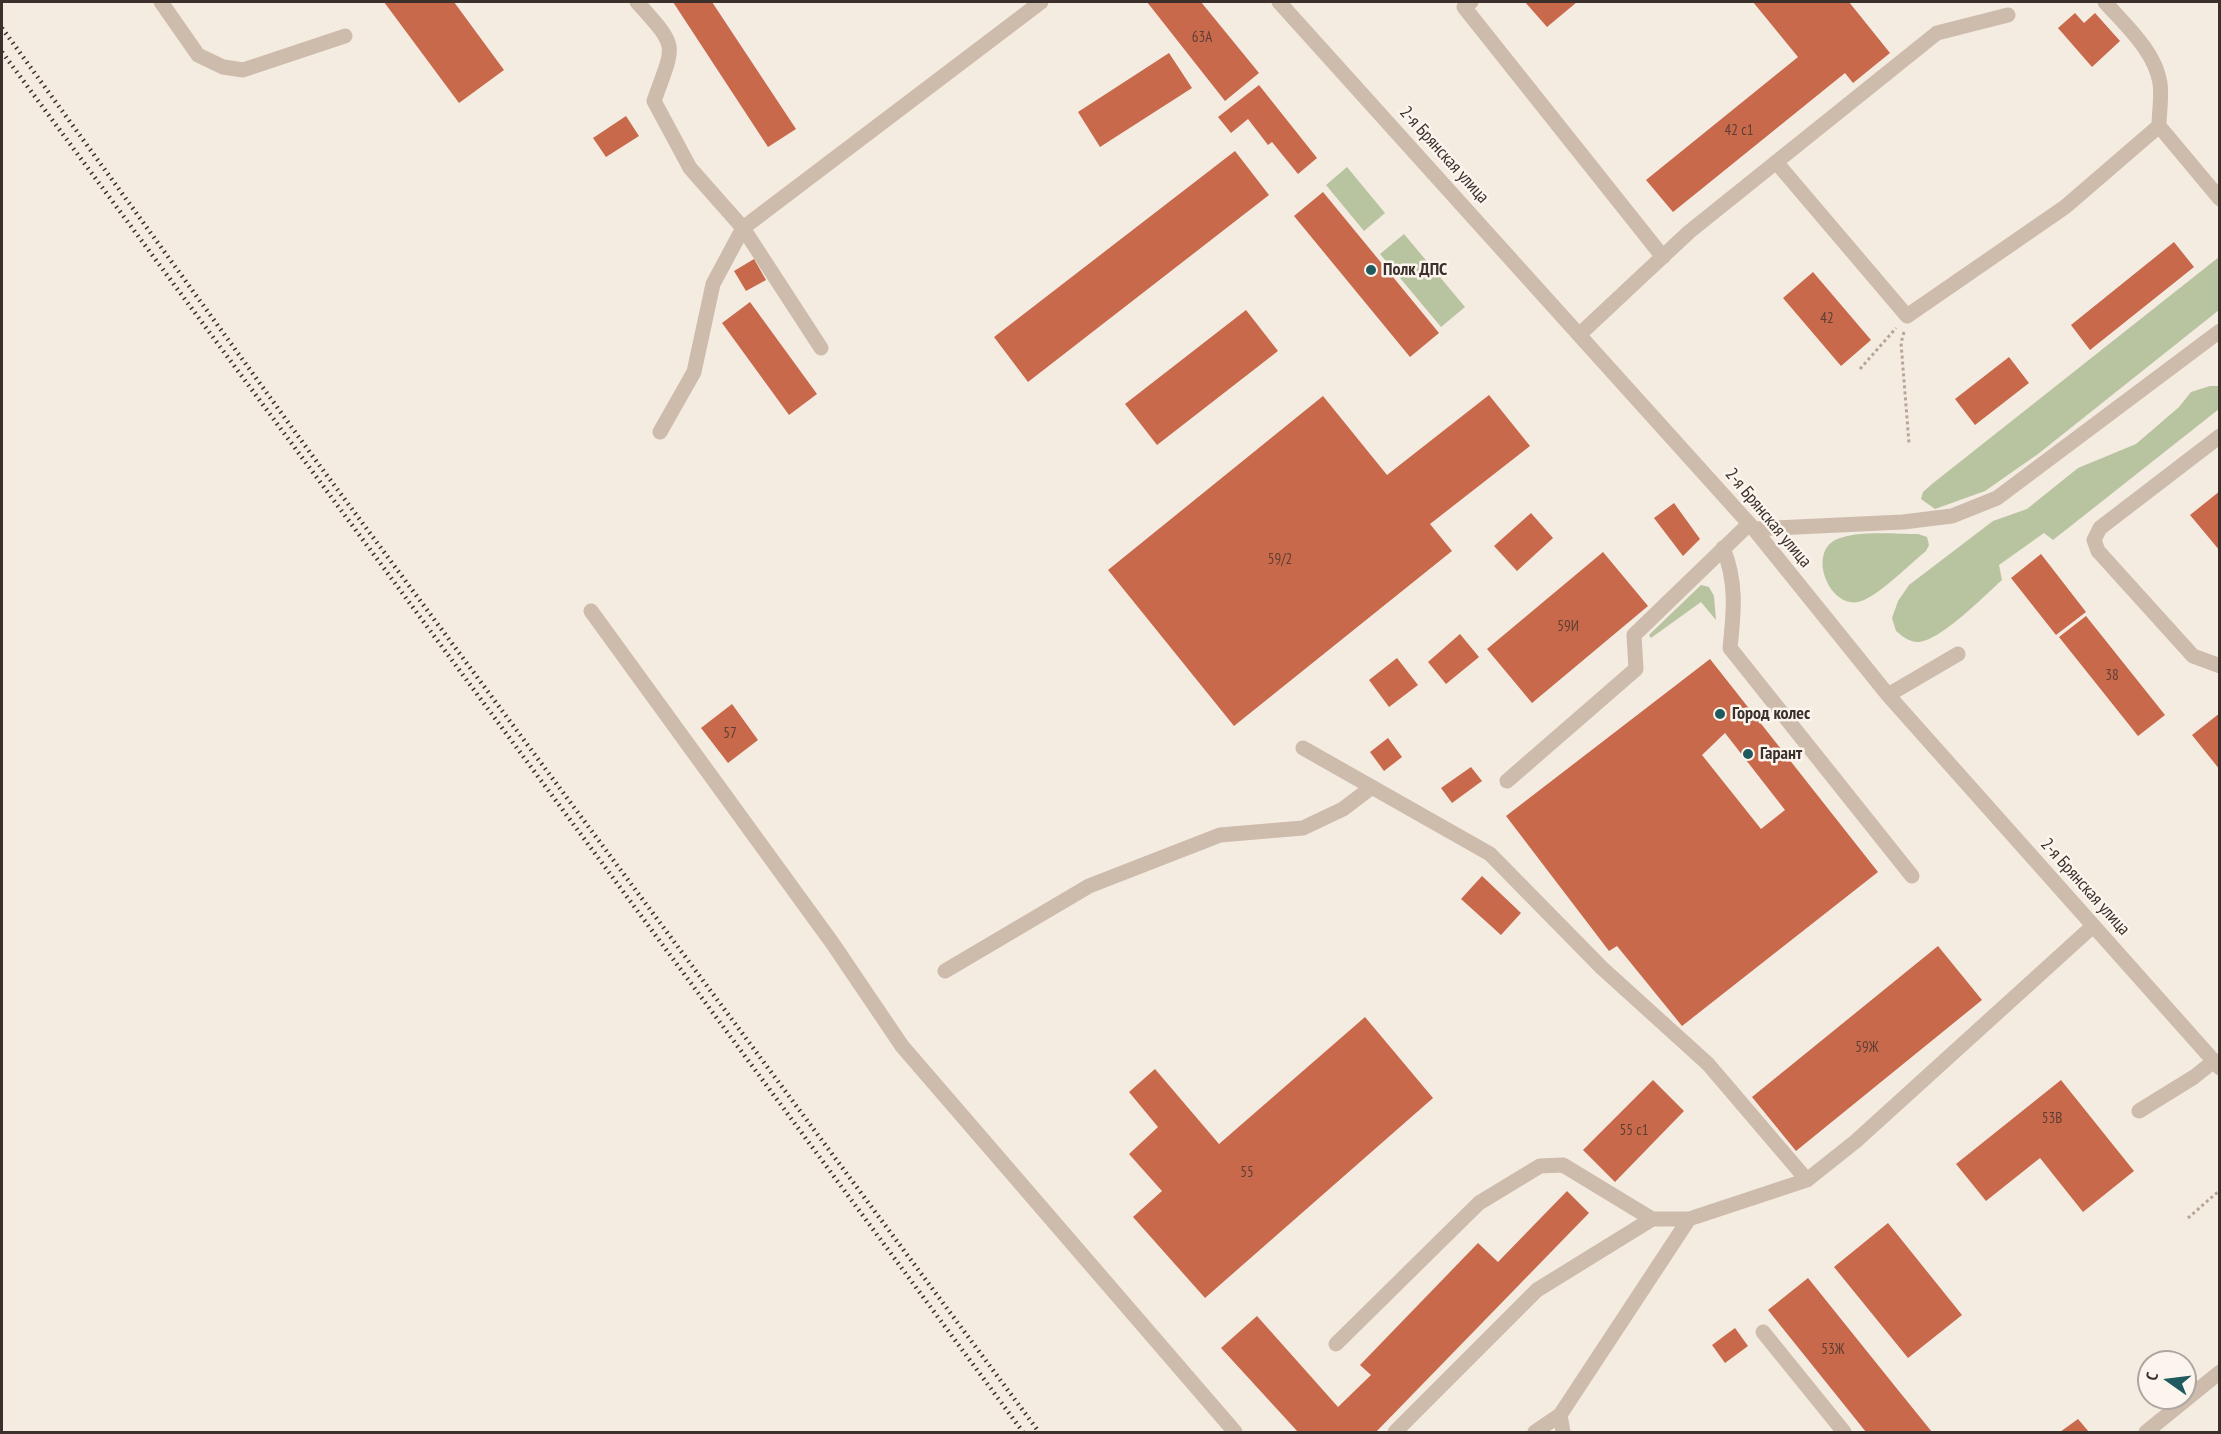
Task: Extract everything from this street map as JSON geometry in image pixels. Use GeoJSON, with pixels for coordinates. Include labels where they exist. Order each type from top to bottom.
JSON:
{"type":"FeatureCollection","features":[{"type":"Feature","properties":{"kind":"street"},"geometry":{"type":"LineString","coordinates":[[161,2],[198,55],[223,67],[243,70],[345,36]]}},
{"type":"Feature","properties":{"kind":"street"},"geometry":{"type":"LineString","coordinates":[[637,2],[667,35],[671,45],[654,101],[690,168],[743,228],[821,348]]}},
{"type":"Feature","properties":{"kind":"street"},"geometry":{"type":"LineString","coordinates":[[660,432],[694,372],[713,284],[743,228],[1039,2]]}},
{"type":"Feature","properties":{"kind":"street","name":"2-я Брянская улица"},"geometry":{"type":"LineString","coordinates":[[1279,2],[1580,334],[1751,527],[1888,695],[2217,1065]]}},
{"type":"Feature","properties":{"kind":"street"},"geometry":{"type":"LineString","coordinates":[[1471,2],[1464,7],[1663,257]]}},
{"type":"Feature","properties":{"kind":"street"},"geometry":{"type":"LineString","coordinates":[[2105,2],[2147,51],[2158,72],[2159,126],[2220,199]]}},
{"type":"Feature","properties":{"kind":"street"},"geometry":{"type":"LineString","coordinates":[[1580,334],[1663,257],[1776,162],[1937,33],[2008,15]]}},
{"type":"Feature","properties":{"kind":"street"},"geometry":{"type":"LineString","coordinates":[[1776,162],[1907,316],[2065,207],[2159,126]]}},
{"type":"Feature","properties":{"kind":"street"},"geometry":{"type":"LineString","coordinates":[[1507,782],[1636,669],[1634,635],[1723,548],[1751,527],[1903,522],[1952,516],[1997,498],[2220,331]]}},
{"type":"Feature","properties":{"kind":"street"},"geometry":{"type":"LineString","coordinates":[[2220,435],[2100,528],[2094,540],[2098,551],[2193,656],[2220,666]]}},
{"type":"Feature","properties":{"kind":"street"},"geometry":{"type":"LineString","coordinates":[[1723,548],[1731,568],[1735,596],[1730,648],[1912,876]]}},
{"type":"Feature","properties":{"kind":"street"},"geometry":{"type":"LineString","coordinates":[[591,611],[833,944],[902,1046],[1235,1432]]}},
{"type":"Feature","properties":{"kind":"street"},"geometry":{"type":"LineString","coordinates":[[1888,695],[1958,654]]}},
{"type":"Feature","properties":{"kind":"street"},"geometry":{"type":"LineString","coordinates":[[1303,748],[1490,854],[1602,968],[1708,1064],[1807,1180]]}},
{"type":"Feature","properties":{"kind":"street"},"geometry":{"type":"LineString","coordinates":[[945,971],[1089,886],[1220,835],[1303,828],[1343,809],[1371,787]]}},
{"type":"Feature","properties":{"kind":"street"},"geometry":{"type":"LineString","coordinates":[[1336,1344],[1479,1203],[1540,1166],[1563,1165],[1652,1219],[1689,1220],[1807,1180],[1856,1141],[2093,926]]}},
{"type":"Feature","properties":{"kind":"street"},"geometry":{"type":"LineString","coordinates":[[2139,1111],[2217,1065]]}},
{"type":"Feature","properties":{"kind":"street"},"geometry":{"type":"LineString","coordinates":[[1395,1432],[1537,1290],[1652,1219]]}},
{"type":"Feature","properties":{"kind":"street"},"geometry":{"type":"LineString","coordinates":[[1535,1432],[1560,1415],[1689,1220]]}},
{"type":"Feature","properties":{"kind":"street"},"geometry":{"type":"LineString","coordinates":[[1763,1332],[1844,1432]]}},
{"type":"Feature","properties":{"kind":"street"},"geometry":{"type":"LineString","coordinates":[[2146,1432],[2220,1372]]}},
{"type":"Feature","properties":{"kind":"street"},"geometry":{"type":"LineString","coordinates":[[1560,1415],[1563,1432]]}},
{"type":"Feature","properties":{"kind":"path"},"geometry":{"type":"LineString","coordinates":[[1860,369],[1907,316]]}},
{"type":"Feature","properties":{"kind":"path"},"geometry":{"type":"LineString","coordinates":[[1907,316],[1901,343],[1909,443]]}},
{"type":"Feature","properties":{"kind":"path"},"geometry":{"type":"LineString","coordinates":[[2188,1218],[2220,1190]]}},
{"type":"Feature","properties":{"kind":"green space"},"geometry":{"type":"Polygon","coordinates":[[[1347,167],[1385,213],[1364,231],[1326,185],[1347,167]]]}},
{"type":"Feature","properties":{"kind":"green space"},"geometry":{"type":"Polygon","coordinates":[[[1404,234],[1465,307],[1441,327],[1380,254],[1404,234]]]}},
{"type":"Feature","properties":{"kind":"green space"},"geometry":{"type":"Polygon","coordinates":[[[2219,257],[2219,310],[2038,454],[1985,491],[1935,509],[1921,499],[1923,492],[1932,484],[2219,257]]]}},
{"type":"Feature","properties":{"kind":"green space"},"geometry":{"type":"Polygon","coordinates":[[[2210,386],[2219,386],[2219,409],[2053,540],[2044,533],[1999,565],[2002,580],[1948,627],[1925,641],[1916,642],[1896,631],[1892,618],[1898,601],[1909,585],[1993,521],[2027,509],[2078,468],[2136,444],[2179,407],[2191,392],[2210,386]]]}},
{"type":"Feature","properties":{"kind":"green space"},"geometry":{"type":"Polygon","coordinates":[[[1864,534],[1918,534],[1927,537],[1929,545],[1926,551],[1887,585],[1864,600],[1853,602],[1842,599],[1827,582],[1823,570],[1823,558],[1827,548],[1835,540],[1864,534]]]}},
{"type":"Feature","properties":{"kind":"green space"},"geometry":{"type":"Polygon","coordinates":[[[1701,585],[1709,587],[1714,596],[1716,620],[1701,602],[1651,638],[1649,635],[1701,585]]]}},
{"type":"Feature","properties":{"kind":"building"},"geometry":{"type":"Polygon","coordinates":[[[384,2],[454,2],[504,70],[459,103],[384,2]]]}},
{"type":"Feature","properties":{"kind":"building"},"geometry":{"type":"Polygon","coordinates":[[[673,2],[712,2],[796,129],[768,147],[673,2]]]}},
{"type":"Feature","properties":{"kind":"building"},"geometry":{"type":"Polygon","coordinates":[[[1147,2],[1201,2],[1259,73],[1225,101],[1147,2]]]}},
{"type":"Feature","properties":{"kind":"building"},"geometry":{"type":"Polygon","coordinates":[[[1525,2],[1577,2],[1547,27],[1525,2]]]}},
{"type":"Feature","properties":{"kind":"building"},"geometry":{"type":"Polygon","coordinates":[[[1753,2],[1849,2],[1890,53],[1853,83],[1845,73],[1673,212],[1646,180],[1798,57],[1753,2]]]}},
{"type":"Feature","properties":{"kind":"building"},"geometry":{"type":"Polygon","coordinates":[[[2075,13],[2084,23],[2095,13],[2120,41],[2092,67],[2058,28],[2075,13]]]}},
{"type":"Feature","properties":{"kind":"building"},"geometry":{"type":"Polygon","coordinates":[[[1169,53],[1192,88],[1100,147],[1078,112],[1169,53]]]}},
{"type":"Feature","properties":{"kind":"building"},"geometry":{"type":"Polygon","coordinates":[[[1259,85],[1317,158],[1298,174],[1272,142],[1268,145],[1248,119],[1231,133],[1218,117],[1259,85]]]}},
{"type":"Feature","properties":{"kind":"building"},"geometry":{"type":"Polygon","coordinates":[[[626,116],[639,136],[606,157],[593,138],[626,116]]]}},
{"type":"Feature","properties":{"kind":"building"},"geometry":{"type":"Polygon","coordinates":[[[1235,151],[1269,195],[1028,382],[994,337],[1235,151]]]}},
{"type":"Feature","properties":{"kind":"building"},"geometry":{"type":"Polygon","coordinates":[[[1323,192],[1439,333],[1410,357],[1294,216],[1323,192]]]}},
{"type":"Feature","properties":{"kind":"building"},"geometry":{"type":"Polygon","coordinates":[[[2174,242],[2194,267],[2090,350],[2071,325],[2174,242]]]}},
{"type":"Feature","properties":{"kind":"building"},"geometry":{"type":"Polygon","coordinates":[[[754,259],[766,280],[746,291],[734,271],[754,259]]]}},
{"type":"Feature","properties":{"kind":"building"},"geometry":{"type":"Polygon","coordinates":[[[1813,272],[1871,340],[1841,366],[1783,298],[1813,272]]]}},
{"type":"Feature","properties":{"kind":"building"},"geometry":{"type":"Polygon","coordinates":[[[750,302],[817,394],[789,415],[722,323],[750,302]]]}},
{"type":"Feature","properties":{"kind":"building"},"geometry":{"type":"Polygon","coordinates":[[[1246,310],[1278,351],[1157,445],[1125,404],[1246,310]]]}},
{"type":"Feature","properties":{"kind":"building"},"geometry":{"type":"Polygon","coordinates":[[[2009,357],[2029,383],[1975,425],[1955,399],[2009,357]]]}},
{"type":"Feature","properties":{"kind":"building"},"geometry":{"type":"Polygon","coordinates":[[[1489,395],[1530,446],[1430,524],[1452,551],[1234,726],[1108,570],[1323,396],[1387,475],[1489,395]]]}},
{"type":"Feature","properties":{"kind":"building"},"geometry":{"type":"Polygon","coordinates":[[[2220,491],[2220,551],[2190,515],[2220,491]]]}},
{"type":"Feature","properties":{"kind":"building"},"geometry":{"type":"Polygon","coordinates":[[[1674,503],[1700,539],[1683,556],[1654,518],[1674,503]]]}},
{"type":"Feature","properties":{"kind":"building"},"geometry":{"type":"Polygon","coordinates":[[[1531,513],[1553,538],[1517,571],[1494,546],[1531,513]]]}},
{"type":"Feature","properties":{"kind":"building"},"geometry":{"type":"Polygon","coordinates":[[[1603,552],[1648,606],[1532,703],[1487,649],[1603,552]]]}},
{"type":"Feature","properties":{"kind":"building"},"geometry":{"type":"Polygon","coordinates":[[[2041,554],[2086,612],[2056,635],[2011,578],[2041,554]]]}},
{"type":"Feature","properties":{"kind":"building"},"geometry":{"type":"Polygon","coordinates":[[[2086,616],[2165,715],[2138,736],[2059,637],[2086,616]]]}},
{"type":"Feature","properties":{"kind":"building"},"geometry":{"type":"Polygon","coordinates":[[[1460,634],[1479,657],[1446,684],[1428,662],[1460,634]]]}},
{"type":"Feature","properties":{"kind":"building"},"geometry":{"type":"Polygon","coordinates":[[[1397,658],[1418,685],[1389,707],[1369,680],[1397,658]]]}},
{"type":"Feature","properties":{"kind":"building"},"geometry":{"type":"Polygon","coordinates":[[[1710,659],[1878,872],[1682,1026],[1617,946],[1609,951],[1506,816],[1710,659]],[[1725,733],[1702,755],[1761,829],[1785,810],[1725,733]]]}},
{"type":"Feature","properties":{"kind":"building"},"geometry":{"type":"Polygon","coordinates":[[[732,704],[758,740],[728,763],[701,728],[732,704]]]}},
{"type":"Feature","properties":{"kind":"building"},"geometry":{"type":"Polygon","coordinates":[[[2220,713],[2220,770],[2192,735],[2220,713]]]}},
{"type":"Feature","properties":{"kind":"building"},"geometry":{"type":"Polygon","coordinates":[[[1388,738],[1402,757],[1384,771],[1370,752],[1388,738]]]}},
{"type":"Feature","properties":{"kind":"building"},"geometry":{"type":"Polygon","coordinates":[[[1471,767],[1482,781],[1452,803],[1441,788],[1471,767]]]}},
{"type":"Feature","properties":{"kind":"building"},"geometry":{"type":"Polygon","coordinates":[[[1482,876],[1521,913],[1501,935],[1461,899],[1482,876]]]}},
{"type":"Feature","properties":{"kind":"building"},"geometry":{"type":"Polygon","coordinates":[[[1938,946],[1982,1000],[1796,1151],[1752,1097],[1938,946]]]}},
{"type":"Feature","properties":{"kind":"building"},"geometry":{"type":"Polygon","coordinates":[[[1365,1017],[1433,1098],[1205,1298],[1133,1217],[1162,1191],[1129,1154],[1158,1127],[1129,1092],[1155,1069],[1219,1144],[1365,1017]]]}},
{"type":"Feature","properties":{"kind":"building"},"geometry":{"type":"Polygon","coordinates":[[[1653,1080],[1684,1111],[1615,1182],[1583,1150],[1653,1080]]]}},
{"type":"Feature","properties":{"kind":"building"},"geometry":{"type":"Polygon","coordinates":[[[2061,1080],[2134,1171],[2083,1212],[2040,1158],[1986,1201],[1956,1164],[2061,1080]]]}},
{"type":"Feature","properties":{"kind":"building"},"geometry":{"type":"Polygon","coordinates":[[[1567,1191],[1589,1213],[1376,1432],[1298,1432],[1221,1348],[1257,1316],[1338,1407],[1371,1375],[1360,1365],[1478,1243],[1498,1262],[1567,1191]]]}},
{"type":"Feature","properties":{"kind":"building"},"geometry":{"type":"Polygon","coordinates":[[[1888,1223],[1962,1315],[1908,1358],[1834,1267],[1888,1223]]]}},
{"type":"Feature","properties":{"kind":"building"},"geometry":{"type":"Polygon","coordinates":[[[1808,1278],[1932,1432],[1866,1432],[1768,1310],[1808,1278]]]}},
{"type":"Feature","properties":{"kind":"building"},"geometry":{"type":"Polygon","coordinates":[[[1735,1328],[1748,1346],[1725,1363],[1712,1345],[1735,1328]]]}},
{"type":"Feature","properties":{"kind":"building"},"geometry":{"type":"Polygon","coordinates":[[[2078,1419],[2089,1432],[2060,1432],[2078,1419]]]}},
{"type":"Feature","properties":{"kind":"railway"},"geometry":{"type":"LineString","coordinates":[[2,28],[314,458],[1039,1432]]}},
{"type":"Feature","properties":{"kind":"railway"},"geometry":{"type":"LineString","coordinates":[[2,52],[1023,1432]]}},
{"type":"Feature","properties":{"kind":"place","name":"Полк ДПС"},"geometry":{"type":"Point","coordinates":[1371,270]}},
{"type":"Feature","properties":{"kind":"place","name":"Город колес"},"geometry":{"type":"Point","coordinates":[1720,714]}},
{"type":"Feature","properties":{"kind":"place","name":"Гарант"},"geometry":{"type":"Point","coordinates":[1748,754]}}]}
